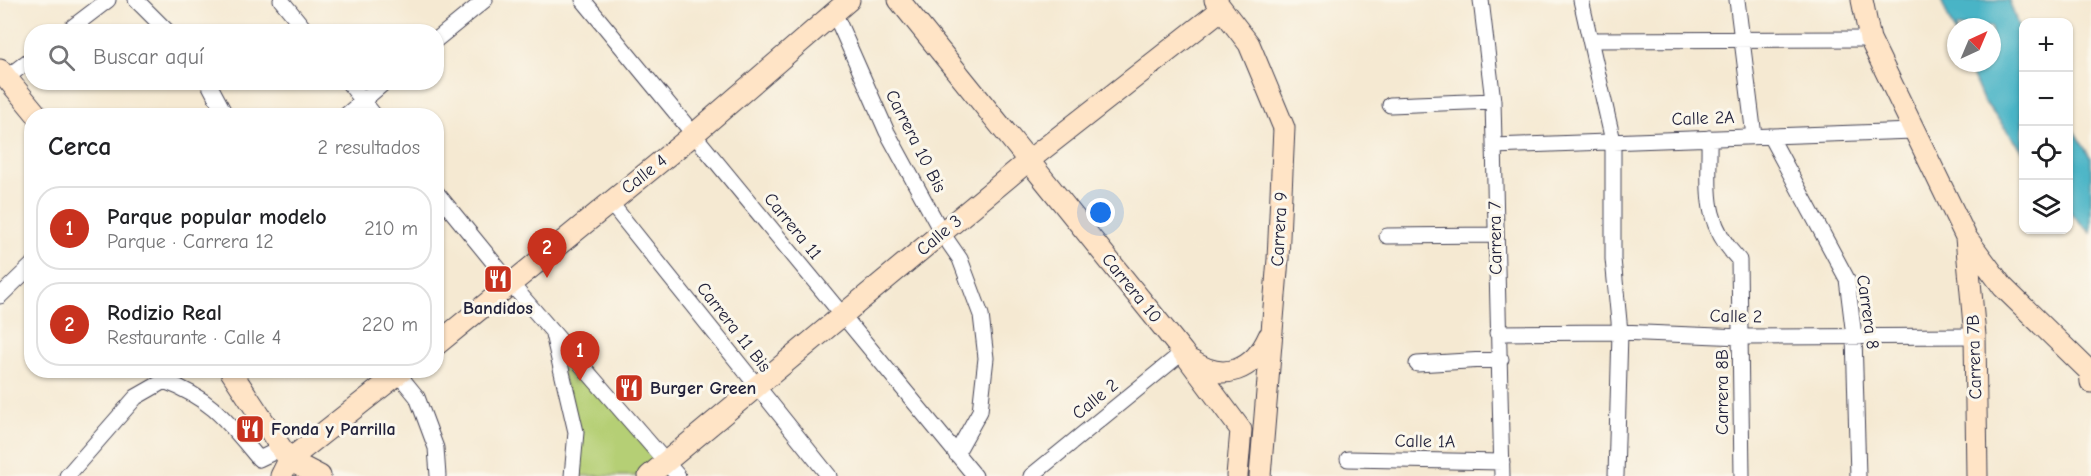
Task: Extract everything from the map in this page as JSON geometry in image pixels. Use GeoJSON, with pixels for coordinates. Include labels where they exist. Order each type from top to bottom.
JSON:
{"type":"FeatureCollection","features":[{"type":"Feature","properties":{"kind":"main road","name":"Carrera 10"},"geometry":{"type":"LineString","coordinates":[[899,0],[1183,352],[1241,430],[1237,476]]}},
{"type":"Feature","properties":{"kind":"main road"},"geometry":{"type":"LineString","coordinates":[[1862,0],[1870,39],[1966,237],[2003,286],[2091,376]]}},
{"type":"Feature","properties":{"kind":"main road","name":"Calle 3"},"geometry":{"type":"LineString","coordinates":[[649,476],[672,469],[757,387],[841,316],[1224,3]]}},
{"type":"Feature","properties":{"kind":"main road","name":"Carrera 9"},"geometry":{"type":"LineString","coordinates":[[1224,3],[1249,44],[1284,128],[1273,323],[1260,476]]}},
{"type":"Feature","properties":{"kind":"main road","name":"Calle 4"},"geometry":{"type":"LineString","coordinates":[[444,339],[512,285],[609,201],[693,135],[842,6]]}},
{"type":"Feature","properties":{"kind":"main road"},"geometry":{"type":"LineString","coordinates":[[3,74],[31,108]]}},
{"type":"Feature","properties":{"kind":"main road","name":"Carrera 7B"},"geometry":{"type":"LineString","coordinates":[[1966,237],[1975,336],[1977,476]]}},
{"type":"Feature","properties":{"kind":"main road"},"geometry":{"type":"LineString","coordinates":[[1183,352],[1203,368],[1215,372],[1240,371],[1262,350],[1273,323]]}},
{"type":"Feature","properties":{"kind":"main road"},"geometry":{"type":"LineString","coordinates":[[235,378],[284,462],[320,476]]}},
{"type":"Feature","properties":{"kind":"main road"},"geometry":{"type":"LineString","coordinates":[[284,462],[391,378]]}},
{"type":"Feature","properties":{"kind":"street"},"geometry":{"type":"LineString","coordinates":[[76,24],[108,0]]}},
{"type":"Feature","properties":{"kind":"street"},"geometry":{"type":"LineString","coordinates":[[136,0],[160,24]]}},
{"type":"Feature","properties":{"kind":"street"},"geometry":{"type":"LineString","coordinates":[[281,0],[300,24]]}},
{"type":"Feature","properties":{"kind":"street"},"geometry":{"type":"LineString","coordinates":[[444,33],[485,0]]}},
{"type":"Feature","properties":{"kind":"street","name":"Carrera 11"},"geometry":{"type":"LineString","coordinates":[[583,0],[975,476]]}},
{"type":"Feature","properties":{"kind":"street","name":"Carrera 7"},"geometry":{"type":"LineString","coordinates":[[1481,0],[1493,101],[1494,234],[1497,333],[1501,359],[1502,469]]}},
{"type":"Feature","properties":{"kind":"street"},"geometry":{"type":"LineString","coordinates":[[1581,0],[1613,141],[1613,259],[1620,332],[1616,476]]}},
{"type":"Feature","properties":{"kind":"street"},"geometry":{"type":"LineString","coordinates":[[1737,0],[1754,136]]}},
{"type":"Feature","properties":{"kind":"street","name":"Carrera 10 Bis"},"geometry":{"type":"LineString","coordinates":[[842,6],[887,132],[942,233],[960,259],[981,315],[986,358],[980,411],[956,454]]}},
{"type":"Feature","properties":{"kind":"street"},"geometry":{"type":"LineString","coordinates":[[1591,40],[1870,39]]}},
{"type":"Feature","properties":{"kind":"street"},"geometry":{"type":"LineString","coordinates":[[3,74],[24,62]]}},
{"type":"Feature","properties":{"kind":"street"},"geometry":{"type":"LineString","coordinates":[[212,90],[222,108]]}},
{"type":"Feature","properties":{"kind":"street"},"geometry":{"type":"LineString","coordinates":[[354,90],[369,108]]}},
{"type":"Feature","properties":{"kind":"street"},"geometry":{"type":"LineString","coordinates":[[355,108],[376,90]]}},
{"type":"Feature","properties":{"kind":"street"},"geometry":{"type":"LineString","coordinates":[[1390,105],[1493,101]]}},
{"type":"Feature","properties":{"kind":"street","name":"Calle 2A"},"geometry":{"type":"LineString","coordinates":[[1494,146],[1914,131]]}},
{"type":"Feature","properties":{"kind":"street","name":"Carrera 8"},"geometry":{"type":"LineString","coordinates":[[1770,136],[1847,279],[1854,336],[1858,476]]}},
{"type":"Feature","properties":{"kind":"street","name":"Carrera 8B"},"geometry":{"type":"LineString","coordinates":[[1709,138],[1711,218],[1722,242],[1739,260],[1742,337],[1742,476]]}},
{"type":"Feature","properties":{"kind":"street","name":"Carrera 11 Bis"},"geometry":{"type":"LineString","coordinates":[[609,201],[829,476]]}},
{"type":"Feature","properties":{"kind":"street"},"geometry":{"type":"LineString","coordinates":[[444,202],[512,285],[672,469]]}},
{"type":"Feature","properties":{"kind":"street"},"geometry":{"type":"LineString","coordinates":[[1387,236],[1494,234]]}},
{"type":"Feature","properties":{"kind":"street"},"geometry":{"type":"LineString","coordinates":[[0,296],[24,273]]}},
{"type":"Feature","properties":{"kind":"street"},"geometry":{"type":"LineString","coordinates":[[553,331],[576,432],[572,476]]}},
{"type":"Feature","properties":{"kind":"street","name":"Calle 2"},"geometry":{"type":"LineString","coordinates":[[1497,333],[1620,332],[1742,337],[1975,336]]}},
{"type":"Feature","properties":{"kind":"street","name":"Calle 2"},"geometry":{"type":"LineString","coordinates":[[1031,476],[1183,352]]}},
{"type":"Feature","properties":{"kind":"street"},"geometry":{"type":"LineString","coordinates":[[1417,364],[1501,359]]}},
{"type":"Feature","properties":{"kind":"street"},"geometry":{"type":"LineString","coordinates":[[403,378],[417,397],[436,448],[438,476]]}},
{"type":"Feature","properties":{"kind":"street"},"geometry":{"type":"LineString","coordinates":[[67,476],[136,397],[164,381],[188,390],[216,409],[259,459],[284,462]]}},
{"type":"Feature","properties":{"kind":"street","name":"Calle 1A"},"geometry":{"type":"LineString","coordinates":[[1348,459],[1502,469]]}},
{"type":"Feature","properties":{"kind":"green space"},"geometry":{"type":"Polygon","coordinates":[[[553,331],[666,461],[649,476],[572,476],[576,432],[553,331]]]}},
{"type":"Feature","properties":{"kind":"water"},"geometry":{"type":"Polygon","coordinates":[[[1941,0],[2009,0],[2019,29],[2019,146],[1983,100],[1971,72],[2001,72],[2001,18],[1948,18],[1941,0]]]}},
{"type":"Feature","properties":{"kind":"water"},"geometry":{"type":"Polygon","coordinates":[[[2073,130],[2091,158],[2091,233],[2073,215],[2073,130]]]}},
{"type":"Feature","properties":{"kind":"place","name":"Rodizio Real"},"geometry":{"type":"Point","coordinates":[547,278]}},
{"type":"Feature","properties":{"kind":"place","name":"Bandidos"},"geometry":{"type":"Point","coordinates":[498,279]}},
{"type":"Feature","properties":{"kind":"place","name":"Parque popular modelo"},"geometry":{"type":"Point","coordinates":[580,381]}},
{"type":"Feature","properties":{"kind":"place","name":"Burger Green"},"geometry":{"type":"Point","coordinates":[629,388]}},
{"type":"Feature","properties":{"kind":"place","name":"Fonda y Parrilla"},"geometry":{"type":"Point","coordinates":[250,429]}}]}
